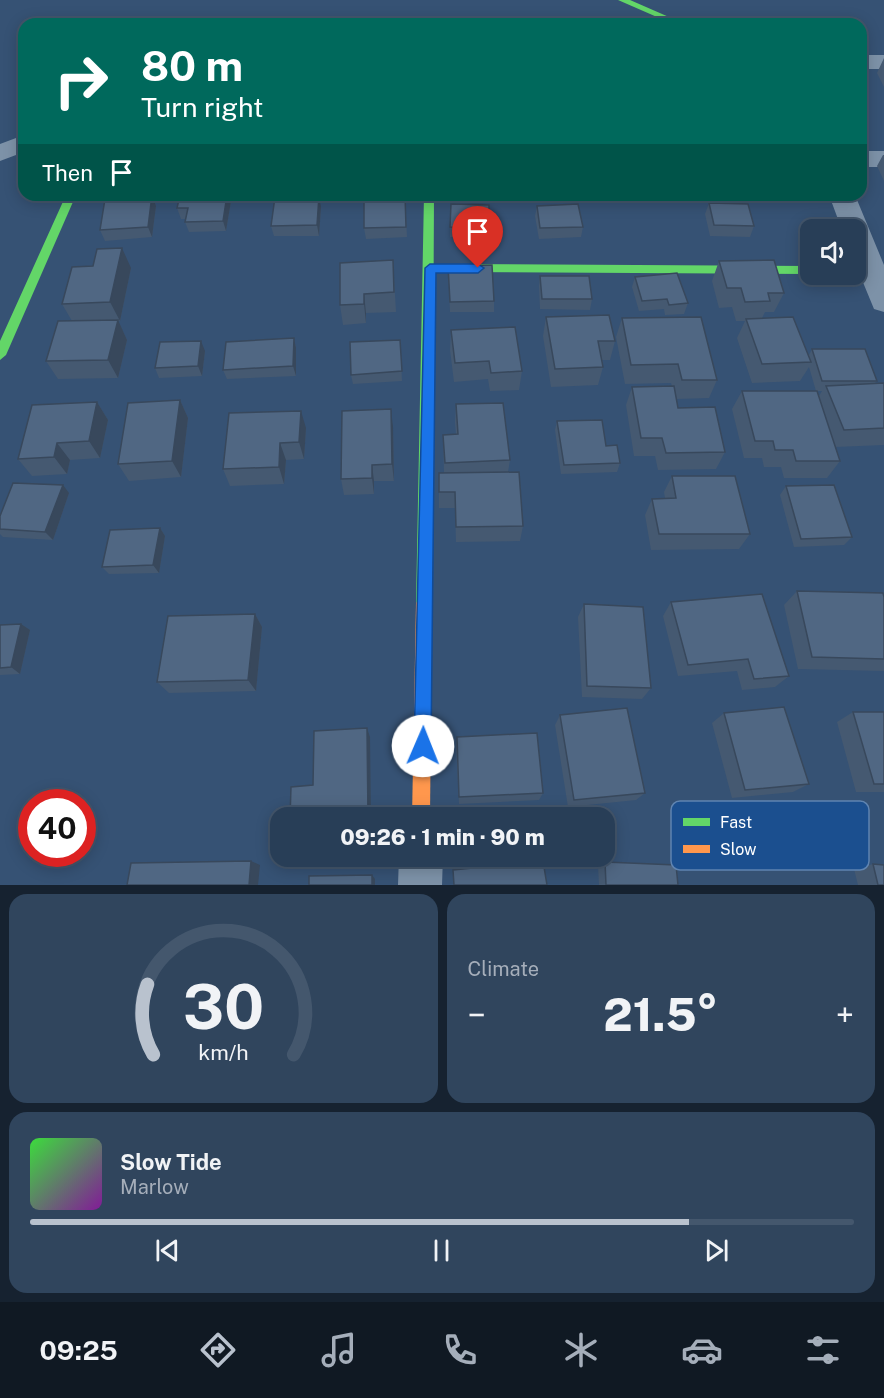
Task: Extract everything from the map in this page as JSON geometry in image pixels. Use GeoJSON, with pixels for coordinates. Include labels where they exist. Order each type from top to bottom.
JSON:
{"type":"FeatureCollection","features":[{"type":"Feature","properties":{"kind":"street"},"geometry":{"type":"LineString","coordinates":[[622,0],[666,18]]}},
{"type":"Feature","properties":{"kind":"street"},"geometry":{"type":"LineString","coordinates":[[867,62],[884,62]]}},
{"type":"Feature","properties":{"kind":"street"},"geometry":{"type":"LineString","coordinates":[[0,153],[18,146]]}},
{"type":"Feature","properties":{"kind":"street"},"geometry":{"type":"LineString","coordinates":[[867,159],[884,159]]}},
{"type":"Feature","properties":{"kind":"street"},"geometry":{"type":"LineString","coordinates":[[0,355],[68,201]]}},
{"type":"Feature","properties":{"kind":"street"},"geometry":{"type":"LineString","coordinates":[[421,807],[429,201]]}},
{"type":"Feature","properties":{"kind":"street"},"geometry":{"type":"LineString","coordinates":[[844,201],[884,301]]}},
{"type":"Feature","properties":{"kind":"street"},"geometry":{"type":"LineString","coordinates":[[430,268],[800,270]]}},
{"type":"Feature","properties":{"kind":"street"},"geometry":{"type":"LineString","coordinates":[[420,885],[421,867]]}},
{"type":"Feature","properties":{"kind":"building"},"geometry":{"type":"Polygon","coordinates":[[[105,201],[151,201],[148,227],[100,230],[105,201]]]}},
{"type":"Feature","properties":{"kind":"building"},"geometry":{"type":"Polygon","coordinates":[[[179,201],[226,201],[223,221],[185,222],[188,208],[177,208],[179,201]]]}},
{"type":"Feature","properties":{"kind":"building"},"geometry":{"type":"Polygon","coordinates":[[[274,201],[319,201],[317,225],[271,226],[274,201]]]}},
{"type":"Feature","properties":{"kind":"building"},"geometry":{"type":"Polygon","coordinates":[[[364,201],[405,201],[406,227],[364,228],[364,201]]]}},
{"type":"Feature","properties":{"kind":"building"},"geometry":{"type":"Polygon","coordinates":[[[709,203],[748,204],[754,226],[714,225],[709,203]]]}},
{"type":"Feature","properties":{"kind":"building"},"geometry":{"type":"Polygon","coordinates":[[[451,204],[489,205],[489,228],[450,227],[451,204]]]}},
{"type":"Feature","properties":{"kind":"building"},"geometry":{"type":"Polygon","coordinates":[[[578,204],[583,227],[540,228],[537,206],[578,204]]]}},
{"type":"Feature","properties":{"kind":"building"},"geometry":{"type":"Polygon","coordinates":[[[122,248],[110,302],[62,304],[72,267],[93,266],[97,249],[122,248]]]}},
{"type":"Feature","properties":{"kind":"building"},"geometry":{"type":"Polygon","coordinates":[[[393,260],[394,292],[364,294],[364,304],[340,305],[340,263],[393,260]]]}},
{"type":"Feature","properties":{"kind":"building"},"geometry":{"type":"Polygon","coordinates":[[[774,260],[784,293],[768,293],[770,301],[745,302],[741,288],[727,288],[719,261],[774,260]]]}},
{"type":"Feature","properties":{"kind":"building"},"geometry":{"type":"Polygon","coordinates":[[[492,265],[494,301],[450,302],[448,266],[492,265]]]}},
{"type":"Feature","properties":{"kind":"building"},"geometry":{"type":"Polygon","coordinates":[[[677,273],[688,303],[669,305],[667,299],[642,301],[635,277],[677,273]]]}},
{"type":"Feature","properties":{"kind":"building"},"geometry":{"type":"Polygon","coordinates":[[[540,276],[589,276],[592,299],[542,299],[540,276]]]}},
{"type":"Feature","properties":{"kind":"building"},"geometry":{"type":"Polygon","coordinates":[[[609,315],[615,341],[598,341],[603,367],[555,369],[546,317],[609,315]]]}},
{"type":"Feature","properties":{"kind":"building"},"geometry":{"type":"Polygon","coordinates":[[[701,317],[717,380],[682,380],[678,364],[631,365],[622,318],[701,317]]]}},
{"type":"Feature","properties":{"kind":"building"},"geometry":{"type":"Polygon","coordinates":[[[793,317],[811,362],[762,364],[746,319],[793,317]]]}},
{"type":"Feature","properties":{"kind":"building"},"geometry":{"type":"Polygon","coordinates":[[[118,320],[108,360],[46,361],[58,321],[118,320]]]}},
{"type":"Feature","properties":{"kind":"building"},"geometry":{"type":"Polygon","coordinates":[[[515,327],[522,371],[491,373],[489,361],[455,363],[451,330],[515,327]]]}},
{"type":"Feature","properties":{"kind":"building"},"geometry":{"type":"Polygon","coordinates":[[[294,338],[293,366],[223,370],[226,342],[294,338]]]}},
{"type":"Feature","properties":{"kind":"building"},"geometry":{"type":"Polygon","coordinates":[[[400,340],[402,371],[351,375],[350,342],[400,340]]]}},
{"type":"Feature","properties":{"kind":"building"},"geometry":{"type":"Polygon","coordinates":[[[201,341],[198,366],[155,368],[160,342],[201,341]]]}},
{"type":"Feature","properties":{"kind":"building"},"geometry":{"type":"Polygon","coordinates":[[[812,349],[865,349],[877,381],[822,381],[812,349]]]}},
{"type":"Feature","properties":{"kind":"building"},"geometry":{"type":"Polygon","coordinates":[[[884,383],[884,428],[844,430],[826,386],[884,383]]]}},
{"type":"Feature","properties":{"kind":"building"},"geometry":{"type":"Polygon","coordinates":[[[674,386],[678,408],[715,407],[725,452],[666,453],[662,438],[641,438],[632,387],[674,386]]]}},
{"type":"Feature","properties":{"kind":"building"},"geometry":{"type":"Polygon","coordinates":[[[742,391],[817,391],[840,461],[796,461],[793,450],[775,450],[773,441],[755,441],[742,391]]]}},
{"type":"Feature","properties":{"kind":"building"},"geometry":{"type":"Polygon","coordinates":[[[180,400],[172,461],[118,464],[128,403],[180,400]]]}},
{"type":"Feature","properties":{"kind":"building"},"geometry":{"type":"Polygon","coordinates":[[[97,402],[89,441],[57,443],[54,457],[18,459],[32,405],[97,402]]]}},
{"type":"Feature","properties":{"kind":"building"},"geometry":{"type":"Polygon","coordinates":[[[503,403],[510,460],[445,463],[443,435],[458,434],[456,404],[503,403]]]}},
{"type":"Feature","properties":{"kind":"building"},"geometry":{"type":"Polygon","coordinates":[[[391,409],[392,464],[372,465],[372,478],[341,479],[342,411],[391,409]]]}},
{"type":"Feature","properties":{"kind":"building"},"geometry":{"type":"Polygon","coordinates":[[[301,411],[299,442],[280,443],[279,467],[223,469],[229,413],[301,411]]]}},
{"type":"Feature","properties":{"kind":"building"},"geometry":{"type":"Polygon","coordinates":[[[602,420],[606,446],[617,445],[620,463],[564,465],[557,421],[602,420]]]}},
{"type":"Feature","properties":{"kind":"building"},"geometry":{"type":"Polygon","coordinates":[[[519,472],[523,526],[456,527],[455,492],[439,492],[439,473],[519,472]]]}},
{"type":"Feature","properties":{"kind":"building"},"geometry":{"type":"Polygon","coordinates":[[[672,476],[735,476],[750,534],[659,534],[652,499],[676,498],[672,476]]]}},
{"type":"Feature","properties":{"kind":"building"},"geometry":{"type":"Polygon","coordinates":[[[13,483],[63,485],[45,532],[0,529],[0,516],[13,483]]]}},
{"type":"Feature","properties":{"kind":"building"},"geometry":{"type":"Polygon","coordinates":[[[834,485],[852,537],[801,539],[786,486],[834,485]]]}},
{"type":"Feature","properties":{"kind":"building"},"geometry":{"type":"Polygon","coordinates":[[[160,528],[153,565],[102,567],[110,530],[160,528]]]}},
{"type":"Feature","properties":{"kind":"building"},"geometry":{"type":"Polygon","coordinates":[[[797,591],[883,593],[884,659],[812,657],[797,591]]]}},
{"type":"Feature","properties":{"kind":"building"},"geometry":{"type":"Polygon","coordinates":[[[762,594],[789,676],[754,679],[748,659],[688,665],[671,602],[762,594]]]}},
{"type":"Feature","properties":{"kind":"building"},"geometry":{"type":"Polygon","coordinates":[[[584,604],[643,607],[651,688],[587,686],[584,604]]]}},
{"type":"Feature","properties":{"kind":"building"},"geometry":{"type":"Polygon","coordinates":[[[255,614],[248,680],[157,682],[168,616],[255,614]]]}},
{"type":"Feature","properties":{"kind":"building"},"geometry":{"type":"Polygon","coordinates":[[[21,624],[11,667],[0,668],[0,625],[21,624]]]}},
{"type":"Feature","properties":{"kind":"building"},"geometry":{"type":"Polygon","coordinates":[[[784,707],[809,784],[745,790],[724,713],[784,707]]]}},
{"type":"Feature","properties":{"kind":"building"},"geometry":{"type":"Polygon","coordinates":[[[627,708],[645,793],[574,800],[560,715],[627,708]]]}},
{"type":"Feature","properties":{"kind":"building"},"geometry":{"type":"Polygon","coordinates":[[[853,712],[884,712],[884,784],[874,784],[853,712]]]}},
{"type":"Feature","properties":{"kind":"building"},"geometry":{"type":"Polygon","coordinates":[[[367,728],[368,807],[290,807],[291,787],[313,785],[314,731],[367,728]]]}},
{"type":"Feature","properties":{"kind":"building"},"geometry":{"type":"Polygon","coordinates":[[[537,733],[543,793],[459,797],[457,737],[537,733]]]}},
{"type":"Feature","properties":{"kind":"building"},"geometry":{"type":"Polygon","coordinates":[[[251,861],[249,885],[127,885],[131,863],[251,861]]]}},
{"type":"Feature","properties":{"kind":"building"},"geometry":{"type":"Polygon","coordinates":[[[615,862],[671,865],[671,870],[676,870],[678,885],[606,885],[605,867],[615,867],[615,862]]]}},
{"type":"Feature","properties":{"kind":"building"},"geometry":{"type":"Polygon","coordinates":[[[873,864],[884,865],[884,885],[878,885],[873,864]]]}},
{"type":"Feature","properties":{"kind":"building"},"geometry":{"type":"Polygon","coordinates":[[[483,867],[544,867],[547,885],[454,885],[453,870],[483,867]]]}},
{"type":"Feature","properties":{"kind":"building"},"geometry":{"type":"Polygon","coordinates":[[[372,875],[372,885],[309,885],[309,876],[372,875]]]}},
{"type":"Feature","properties":{"kind":"traffic: fast"},"geometry":{"type":"LineString","coordinates":[[622,0],[666,18]]}},
{"type":"Feature","properties":{"kind":"traffic: fast"},"geometry":{"type":"LineString","coordinates":[[0,355],[68,201]]}},
{"type":"Feature","properties":{"kind":"traffic: fast"},"geometry":{"type":"LineString","coordinates":[[424,603],[429,201]]}},
{"type":"Feature","properties":{"kind":"traffic: fast"},"geometry":{"type":"LineString","coordinates":[[447,268],[800,270]]}},
{"type":"Feature","properties":{"kind":"traffic: slow"},"geometry":{"type":"LineString","coordinates":[[421,807],[424,603]]}},
{"type":"Feature","properties":{"kind":"route"},"geometry":{"type":"LineString","coordinates":[[423,746],[430,268],[478,268]]}}]}
